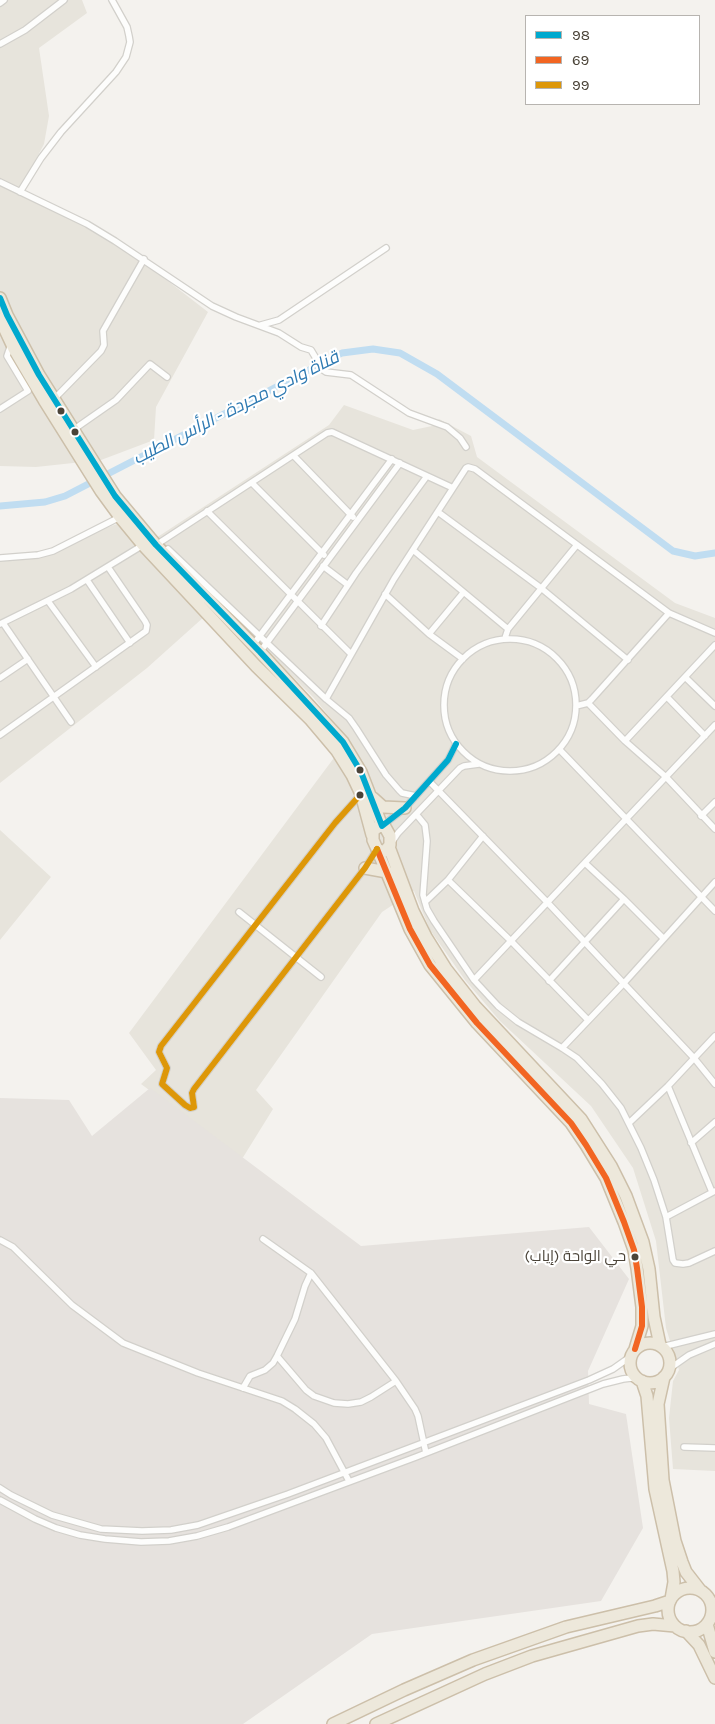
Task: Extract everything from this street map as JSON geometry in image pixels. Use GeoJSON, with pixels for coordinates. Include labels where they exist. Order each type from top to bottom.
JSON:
{"type":"FeatureCollection","features":[{"type":"Feature","properties":{"kind":"highway"},"geometry":{"type":"LineString","coordinates":[[0,298],[23,346],[73,430],[88,462]]}},
{"type":"Feature","properties":{"kind":"highway"},"geometry":{"type":"LineString","coordinates":[[0,319],[11,344],[105,488],[120,517],[256,666],[310,719],[337,751],[367,796],[382,826],[389,833],[386,847],[387,872],[410,929],[430,965],[467,1011],[562,1112],[586,1145],[606,1178],[634,1250],[637,1268],[642,1308],[642,1326],[633,1353],[631,1370],[641,1381],[647,1396],[655,1489],[673,1571],[674,1582],[669,1614],[675,1626]]}},
{"type":"Feature","properties":{"kind":"highway"},"geometry":{"type":"LineString","coordinates":[[105,488],[130,516],[260,644],[343,742],[361,772],[367,796],[372,835],[386,847],[413,911],[426,937],[446,969],[475,1006],[581,1119],[611,1166],[626,1196],[643,1242],[649,1269],[654,1317],[661,1346],[669,1357],[658,1404],[663,1480],[675,1541],[682,1562],[686,1572],[706,1592],[711,1603],[710,1621],[715,1652]]}},
{"type":"Feature","properties":{"kind":"highway"},"geometry":{"type":"LineString","coordinates":[[367,796],[383,807],[405,808]]}},
{"type":"Feature","properties":{"kind":"highway"},"geometry":{"type":"LineString","coordinates":[[372,835],[375,828],[382,826]]}},
{"type":"Feature","properties":{"kind":"highway"},"geometry":{"type":"LineString","coordinates":[[365,868],[387,872]]}},
{"type":"Feature","properties":{"kind":"highway"},"geometry":{"type":"LineString","coordinates":[[633,1353],[646,1342],[661,1346]]}},
{"type":"Feature","properties":{"kind":"highway"},"geometry":{"type":"LineString","coordinates":[[641,1381],[656,1382],[666,1373]]}},
{"type":"Feature","properties":{"kind":"highway"},"geometry":{"type":"LineString","coordinates":[[334,1724],[404,1690],[566,1626],[655,1606],[671,1600],[675,1594],[687,1588],[706,1592]]}},
{"type":"Feature","properties":{"kind":"highway"},"geometry":{"type":"LineString","coordinates":[[686,1632],[701,1629],[710,1621]]}},
{"type":"Feature","properties":{"kind":"highway"},"geometry":{"type":"LineString","coordinates":[[376,1724],[485,1674],[532,1656],[638,1626],[653,1624],[675,1626],[686,1632],[699,1645],[715,1678]]}},
{"type":"Feature","properties":{"kind":"street"},"geometry":{"type":"LineString","coordinates":[[0,3],[4,0]]}},
{"type":"Feature","properties":{"kind":"street"},"geometry":{"type":"LineString","coordinates":[[0,44],[25,30],[64,0]]}},
{"type":"Feature","properties":{"kind":"street"},"geometry":{"type":"LineString","coordinates":[[20,192],[57,138],[116,72],[126,57],[129,36],[127,27],[112,0]]}},
{"type":"Feature","properties":{"kind":"street"},"geometry":{"type":"LineString","coordinates":[[1,185],[87,224],[144,259],[212,306],[279,333],[301,347],[311,350],[322,370],[328,373],[354,377],[409,413],[447,427],[460,438],[466,447]]}},
{"type":"Feature","properties":{"kind":"street"},"geometry":{"type":"LineString","coordinates":[[259,326],[280,320],[386,248]]}},
{"type":"Feature","properties":{"kind":"street"},"geometry":{"type":"LineString","coordinates":[[54,400],[101,351],[104,345],[103,330],[144,259]]}},
{"type":"Feature","properties":{"kind":"street"},"geometry":{"type":"LineString","coordinates":[[0,409],[28,391],[7,356],[11,344]]}},
{"type":"Feature","properties":{"kind":"street"},"geometry":{"type":"LineString","coordinates":[[73,430],[116,400],[150,364],[167,377]]}},
{"type":"Feature","properties":{"kind":"street"},"geometry":{"type":"LineString","coordinates":[[158,544],[327,433],[332,432],[454,488]]}},
{"type":"Feature","properties":{"kind":"street"},"geometry":{"type":"LineString","coordinates":[[294,456],[357,520]]}},
{"type":"Feature","properties":{"kind":"street"},"geometry":{"type":"LineString","coordinates":[[260,644],[290,595],[392,459]]}},
{"type":"Feature","properties":{"kind":"street"},"geometry":{"type":"LineString","coordinates":[[260,644],[296,601],[400,463]]}},
{"type":"Feature","properties":{"kind":"street"},"geometry":{"type":"LineString","coordinates":[[326,699],[412,550],[466,468],[471,467],[669,613],[715,633]]}},
{"type":"Feature","properties":{"kind":"street"},"geometry":{"type":"LineString","coordinates":[[321,626],[378,541],[427,476]]}},
{"type":"Feature","properties":{"kind":"street"},"geometry":{"type":"LineString","coordinates":[[252,483],[328,558]]}},
{"type":"Feature","properties":{"kind":"street"},"geometry":{"type":"LineString","coordinates":[[207,511],[351,654]]}},
{"type":"Feature","properties":{"kind":"street"},"geometry":{"type":"LineString","coordinates":[[438,512],[541,588],[628,660]]}},
{"type":"Feature","properties":{"kind":"street"},"geometry":{"type":"LineString","coordinates":[[0,558],[38,555],[53,551],[120,517]]}},
{"type":"Feature","properties":{"kind":"street"},"geometry":{"type":"LineString","coordinates":[[71,722],[2,623],[87,580],[144,545]]}},
{"type":"Feature","properties":{"kind":"street"},"geometry":{"type":"LineString","coordinates":[[505,638],[508,629],[576,546]]}},
{"type":"Feature","properties":{"kind":"street"},"geometry":{"type":"LineString","coordinates":[[412,550],[508,629]]}},
{"type":"Feature","properties":{"kind":"street"},"geometry":{"type":"LineString","coordinates":[[322,566],[348,585]]}},
{"type":"Feature","properties":{"kind":"street"},"geometry":{"type":"LineString","coordinates":[[0,734],[144,632],[147,625],[108,567]]}},
{"type":"Feature","properties":{"kind":"street"},"geometry":{"type":"LineString","coordinates":[[87,580],[130,643]]}},
{"type":"Feature","properties":{"kind":"street"},"geometry":{"type":"LineString","coordinates":[[430,634],[463,593]]}},
{"type":"Feature","properties":{"kind":"street"},"geometry":{"type":"LineString","coordinates":[[385,594],[430,634],[463,659]]}},
{"type":"Feature","properties":{"kind":"street"},"geometry":{"type":"LineString","coordinates":[[48,601],[96,667]]}},
{"type":"Feature","properties":{"kind":"street"},"geometry":{"type":"LineString","coordinates":[[576,706],[588,703],[669,613]]}},
{"type":"Feature","properties":{"kind":"street"},"geometry":{"type":"LineString","coordinates":[[505,638],[526,640],[554,655],[569,674],[573,684],[576,706],[576,716],[569,736],[559,749],[543,761],[510,771],[480,764],[462,752],[452,736],[446,714],[445,697],[449,680],[470,651],[484,644],[505,638]]}},
{"type":"Feature","properties":{"kind":"street"},"geometry":{"type":"LineString","coordinates":[[260,644],[338,708],[353,723],[370,746],[386,775],[399,790],[402,793],[416,796]]}},
{"type":"Feature","properties":{"kind":"street"},"geometry":{"type":"LineString","coordinates":[[625,740],[715,646]]}},
{"type":"Feature","properties":{"kind":"street"},"geometry":{"type":"LineString","coordinates":[[0,678],[28,659]]}},
{"type":"Feature","properties":{"kind":"street"},"geometry":{"type":"LineString","coordinates":[[685,677],[715,706]]}},
{"type":"Feature","properties":{"kind":"street"},"geometry":{"type":"LineString","coordinates":[[667,697],[704,736]]}},
{"type":"Feature","properties":{"kind":"street"},"geometry":{"type":"LineString","coordinates":[[588,703],[666,777],[715,829]]}},
{"type":"Feature","properties":{"kind":"street"},"geometry":{"type":"LineString","coordinates":[[474,980],[715,725]]}},
{"type":"Feature","properties":{"kind":"street"},"geometry":{"type":"LineString","coordinates":[[382,826],[405,808],[416,796],[450,757],[456,744]]}},
{"type":"Feature","properties":{"kind":"street"},"geometry":{"type":"LineString","coordinates":[[559,749],[628,818],[715,911]]}},
{"type":"Feature","properties":{"kind":"street"},"geometry":{"type":"LineString","coordinates":[[367,796],[329,831],[159,1049],[167,1069],[162,1084],[190,1108],[194,1106],[192,1093],[194,1089],[365,868],[462,767],[480,764]]}},
{"type":"Feature","properties":{"kind":"street"},"geometry":{"type":"LineString","coordinates":[[429,781],[624,983],[694,1058],[715,1084]]}},
{"type":"Feature","properties":{"kind":"street"},"geometry":{"type":"LineString","coordinates":[[701,816],[715,802]]}},
{"type":"Feature","properties":{"kind":"street"},"geometry":{"type":"LineString","coordinates":[[416,814],[425,825],[428,841],[423,881],[425,902],[434,921],[474,980],[498,1006],[518,1022],[576,1058],[602,1084],[621,1108],[654,1180],[666,1217],[672,1260],[683,1264],[689,1263],[715,1251]]}},
{"type":"Feature","properties":{"kind":"street"},"geometry":{"type":"LineString","coordinates":[[425,902],[448,880],[483,836]]}},
{"type":"Feature","properties":{"kind":"street"},"geometry":{"type":"LineString","coordinates":[[585,863],[664,938]]}},
{"type":"Feature","properties":{"kind":"street"},"geometry":{"type":"LineString","coordinates":[[448,880],[588,1020]]}},
{"type":"Feature","properties":{"kind":"street"},"geometry":{"type":"LineString","coordinates":[[562,1048],[624,983],[715,882]]}},
{"type":"Feature","properties":{"kind":"street"},"geometry":{"type":"LineString","coordinates":[[550,981],[624,899]]}},
{"type":"Feature","properties":{"kind":"street"},"geometry":{"type":"LineString","coordinates":[[239,912],[321,977]]}},
{"type":"Feature","properties":{"kind":"street"},"geometry":{"type":"LineString","coordinates":[[629,1123],[668,1086],[715,1036]]}},
{"type":"Feature","properties":{"kind":"street"},"geometry":{"type":"LineString","coordinates":[[666,1217],[713,1191],[668,1086]]}},
{"type":"Feature","properties":{"kind":"street"},"geometry":{"type":"LineString","coordinates":[[691,1143],[715,1122]]}},
{"type":"Feature","properties":{"kind":"street"},"geometry":{"type":"LineString","coordinates":[[263,1239],[311,1273],[396,1382],[418,1416],[426,1453]]}},
{"type":"Feature","properties":{"kind":"street"},"geometry":{"type":"LineString","coordinates":[[0,1240],[13,1247],[72,1305],[123,1343],[172,1363],[282,1401],[302,1413],[326,1438],[349,1481]]}},
{"type":"Feature","properties":{"kind":"street"},"geometry":{"type":"LineString","coordinates":[[244,1388],[250,1376],[265,1370],[278,1356],[295,1319],[311,1273]]}},
{"type":"Feature","properties":{"kind":"street"},"geometry":{"type":"LineString","coordinates":[[661,1346],[715,1334]]}},
{"type":"Feature","properties":{"kind":"street"},"geometry":{"type":"LineString","coordinates":[[666,1373],[689,1355],[715,1344]]}},
{"type":"Feature","properties":{"kind":"street"},"geometry":{"type":"LineString","coordinates":[[1,1489],[52,1515],[100,1529],[171,1530],[198,1525],[589,1380],[613,1369],[633,1353]]}},
{"type":"Feature","properties":{"kind":"street"},"geometry":{"type":"LineString","coordinates":[[278,1356],[306,1390],[314,1396],[334,1403],[348,1404],[361,1402],[396,1382]]}},
{"type":"Feature","properties":{"kind":"street"},"geometry":{"type":"LineString","coordinates":[[0,1500],[49,1525],[80,1535],[123,1541],[169,1541],[197,1536],[228,1527],[426,1453],[603,1384],[631,1378],[641,1381]]}},
{"type":"Feature","properties":{"kind":"street"},"geometry":{"type":"LineString","coordinates":[[684,1447],[715,1448]]}},
{"type":"Feature","properties":{"kind":"shaded area"},"geometry":{"type":"Polygon","coordinates":[[[0,0],[82,0],[87,13],[39,48],[49,116],[44,144],[18,194],[115,240],[208,312],[156,407],[154,440],[101,460],[36,467],[0,466],[0,0]]]}},
{"type":"Feature","properties":{"kind":"shaded area"},"geometry":{"type":"Polygon","coordinates":[[[344,405],[413,430],[432,426],[439,419],[471,436],[477,457],[675,603],[715,618],[715,1471],[673,1469],[669,1418],[673,1381],[679,1370],[666,1328],[656,1241],[633,1168],[591,1106],[500,1021],[465,980],[430,930],[414,891],[382,912],[256,1090],[273,1109],[242,1159],[141,1084],[156,1070],[129,1033],[348,739],[313,697],[164,549],[156,538],[329,425],[344,405]]]}},
{"type":"Feature","properties":{"kind":"shaded area"},"geometry":{"type":"Polygon","coordinates":[[[117,524],[205,616],[147,668],[0,783],[0,557],[31,555],[117,524]]]}},
{"type":"Feature","properties":{"kind":"shaded area"},"geometry":{"type":"Polygon","coordinates":[[[0,830],[51,877],[0,940],[0,830]]]}},
{"type":"Feature","properties":{"kind":"shaded area"},"geometry":{"type":"Polygon","coordinates":[[[150,1088],[361,1246],[589,1227],[629,1279],[588,1371],[589,1404],[626,1414],[643,1528],[601,1601],[372,1634],[243,1724],[0,1724],[0,1098],[69,1100],[92,1136],[150,1088]]]}},
{"type":"Feature","properties":{"kind":"waterway","name":"قناة وادي مجردة - الرأس الطيب"},"geometry":{"type":"LineString","coordinates":[[0,506],[45,502],[65,496],[342,353],[373,349],[400,353],[437,374],[673,551],[695,556],[715,553]]}},
{"type":"Feature","properties":{"kind":"transit line","name":"98"},"geometry":{"type":"LineString","coordinates":[[0,298],[39,375],[115,496],[156,545],[260,652],[343,742],[361,772],[382,826],[405,808],[448,760],[456,744]]}},
{"type":"Feature","properties":{"kind":"transit line","name":"99"},"geometry":{"type":"LineString","coordinates":[[361,794],[335,823],[161,1046],[159,1052],[167,1068],[162,1084],[185,1105],[190,1108],[194,1107],[192,1093],[194,1089],[365,868],[377,849]]}},
{"type":"Feature","properties":{"kind":"transit line","name":"69"},"geometry":{"type":"LineString","coordinates":[[377,849],[410,929],[430,965],[477,1023],[571,1123],[606,1178],[634,1250],[642,1307],[642,1326],[635,1349]]}},
{"type":"Feature","properties":{"kind":"place","name":"حي الواحة (إياب)"},"geometry":{"type":"Point","coordinates":[635,1257]}}]}
